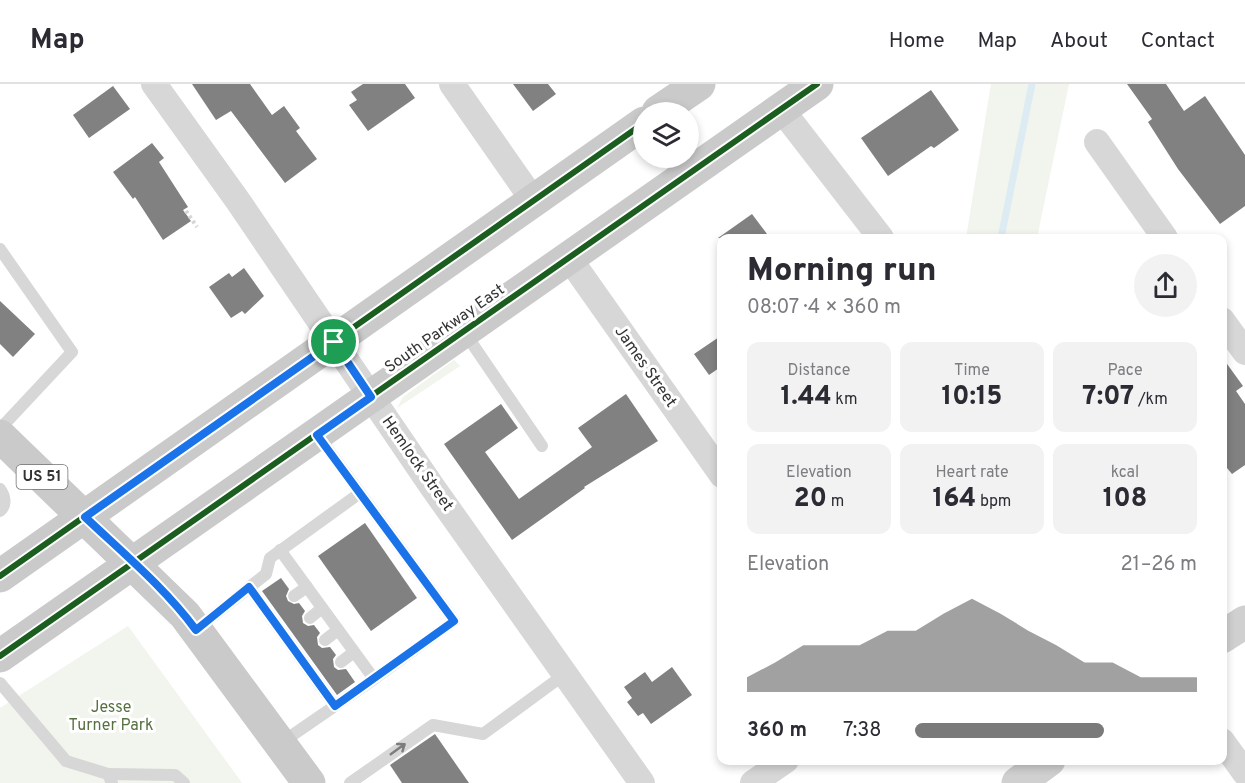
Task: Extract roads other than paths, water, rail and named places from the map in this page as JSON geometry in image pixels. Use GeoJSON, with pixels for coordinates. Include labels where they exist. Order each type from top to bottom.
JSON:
{"type":"FeatureCollection","features":[{"type":"Feature","properties":{"kind":"main road"},"geometry":{"type":"LineString","coordinates":[[673,102],[699,84]]}},
{"type":"Feature","properties":{"kind":"main road","name":"South Parkway East"},"geometry":{"type":"LineString","coordinates":[[0,656],[817,84]]}},
{"type":"Feature","properties":{"kind":"main road"},"geometry":{"type":"LineString","coordinates":[[0,576],[633,131]]}},
{"type":"Feature","properties":{"kind":"main road","name":"US 51"},"geometry":{"type":"LineString","coordinates":[[0,436],[185,615],[309,783]]}},
{"type":"Feature","properties":{"kind":"street","name":"Hemlock Street"},"geometry":{"type":"LineString","coordinates":[[154,84],[238,201],[371,397],[642,783]]}},
{"type":"Feature","properties":{"kind":"street"},"geometry":{"type":"LineString","coordinates":[[452,84],[533,200]]}},
{"type":"Feature","properties":{"kind":"street"},"geometry":{"type":"LineString","coordinates":[[781,109],[878,234]]}},
{"type":"Feature","properties":{"kind":"street"},"geometry":{"type":"LineString","coordinates":[[1097,142],[1162,234]]}},
{"type":"Feature","properties":{"kind":"street","name":"James Street"},"geometry":{"type":"LineString","coordinates":[[569,258],[717,468]]}},
{"type":"Feature","properties":{"kind":"street"},"geometry":{"type":"LineString","coordinates":[[1227,327],[1245,352]]}},
{"type":"Feature","properties":{"kind":"street"},"geometry":{"type":"LineString","coordinates":[[1227,635],[1245,622]]}},
{"type":"Feature","properties":{"kind":"street"},"geometry":{"type":"LineString","coordinates":[[1227,748],[1245,773]]}},
{"type":"Feature","properties":{"kind":"street"},"geometry":{"type":"LineString","coordinates":[[753,783],[779,765]]}},
{"type":"Feature","properties":{"kind":"street"},"geometry":{"type":"LineString","coordinates":[[1018,783],[1042,765]]}},
{"type":"Feature","properties":{"kind":"street"},"geometry":{"type":"LineString","coordinates":[[1050,783],[1053,765]]}},
{"type":"Feature","properties":{"kind":"lane"},"geometry":{"type":"LineString","coordinates":[[0,249],[72,352],[0,429]]}},
{"type":"Feature","properties":{"kind":"lane"},"geometry":{"type":"LineString","coordinates":[[464,332],[542,446]]}},
{"type":"Feature","properties":{"kind":"lane"},"geometry":{"type":"LineString","coordinates":[[280,744],[374,680],[454,621],[317,435]]}},
{"type":"Feature","properties":{"kind":"lane"},"geometry":{"type":"LineString","coordinates":[[0,489],[5,498],[4,508],[0,511]]}},
{"type":"Feature","properties":{"kind":"lane"},"geometry":{"type":"LineString","coordinates":[[196,630],[266,574],[270,558],[360,493]]}},
{"type":"Feature","properties":{"kind":"lane"},"geometry":{"type":"LineString","coordinates":[[280,550],[374,680]]}},
{"type":"Feature","properties":{"kind":"lane"},"geometry":{"type":"LineString","coordinates":[[249,587],[288,634],[319,678],[335,706]]}},
{"type":"Feature","properties":{"kind":"lane"},"geometry":{"type":"LineString","coordinates":[[294,596],[307,587]]}},
{"type":"Feature","properties":{"kind":"lane"},"geometry":{"type":"LineString","coordinates":[[310,618],[322,608]]}},
{"type":"Feature","properties":{"kind":"lane"},"geometry":{"type":"LineString","coordinates":[[325,640],[338,630]]}},
{"type":"Feature","properties":{"kind":"lane"},"geometry":{"type":"LineString","coordinates":[[341,662],[354,652]]}},
{"type":"Feature","properties":{"kind":"lane"},"geometry":{"type":"LineString","coordinates":[[350,783],[433,724],[483,735],[565,674]]}},
{"type":"Feature","properties":{"kind":"lane"},"geometry":{"type":"LineString","coordinates":[[0,683],[66,761],[110,779],[175,775],[184,783]]}},
{"type":"Feature","properties":{"kind":"waterway"},"geometry":{"type":"LineString","coordinates":[[1002,234],[1032,84]]}},
{"type":"Feature","properties":{"kind":"park label","name":"Jesse Turner Park"},"geometry":{"type":"Point","coordinates":[111,717]}}]}
